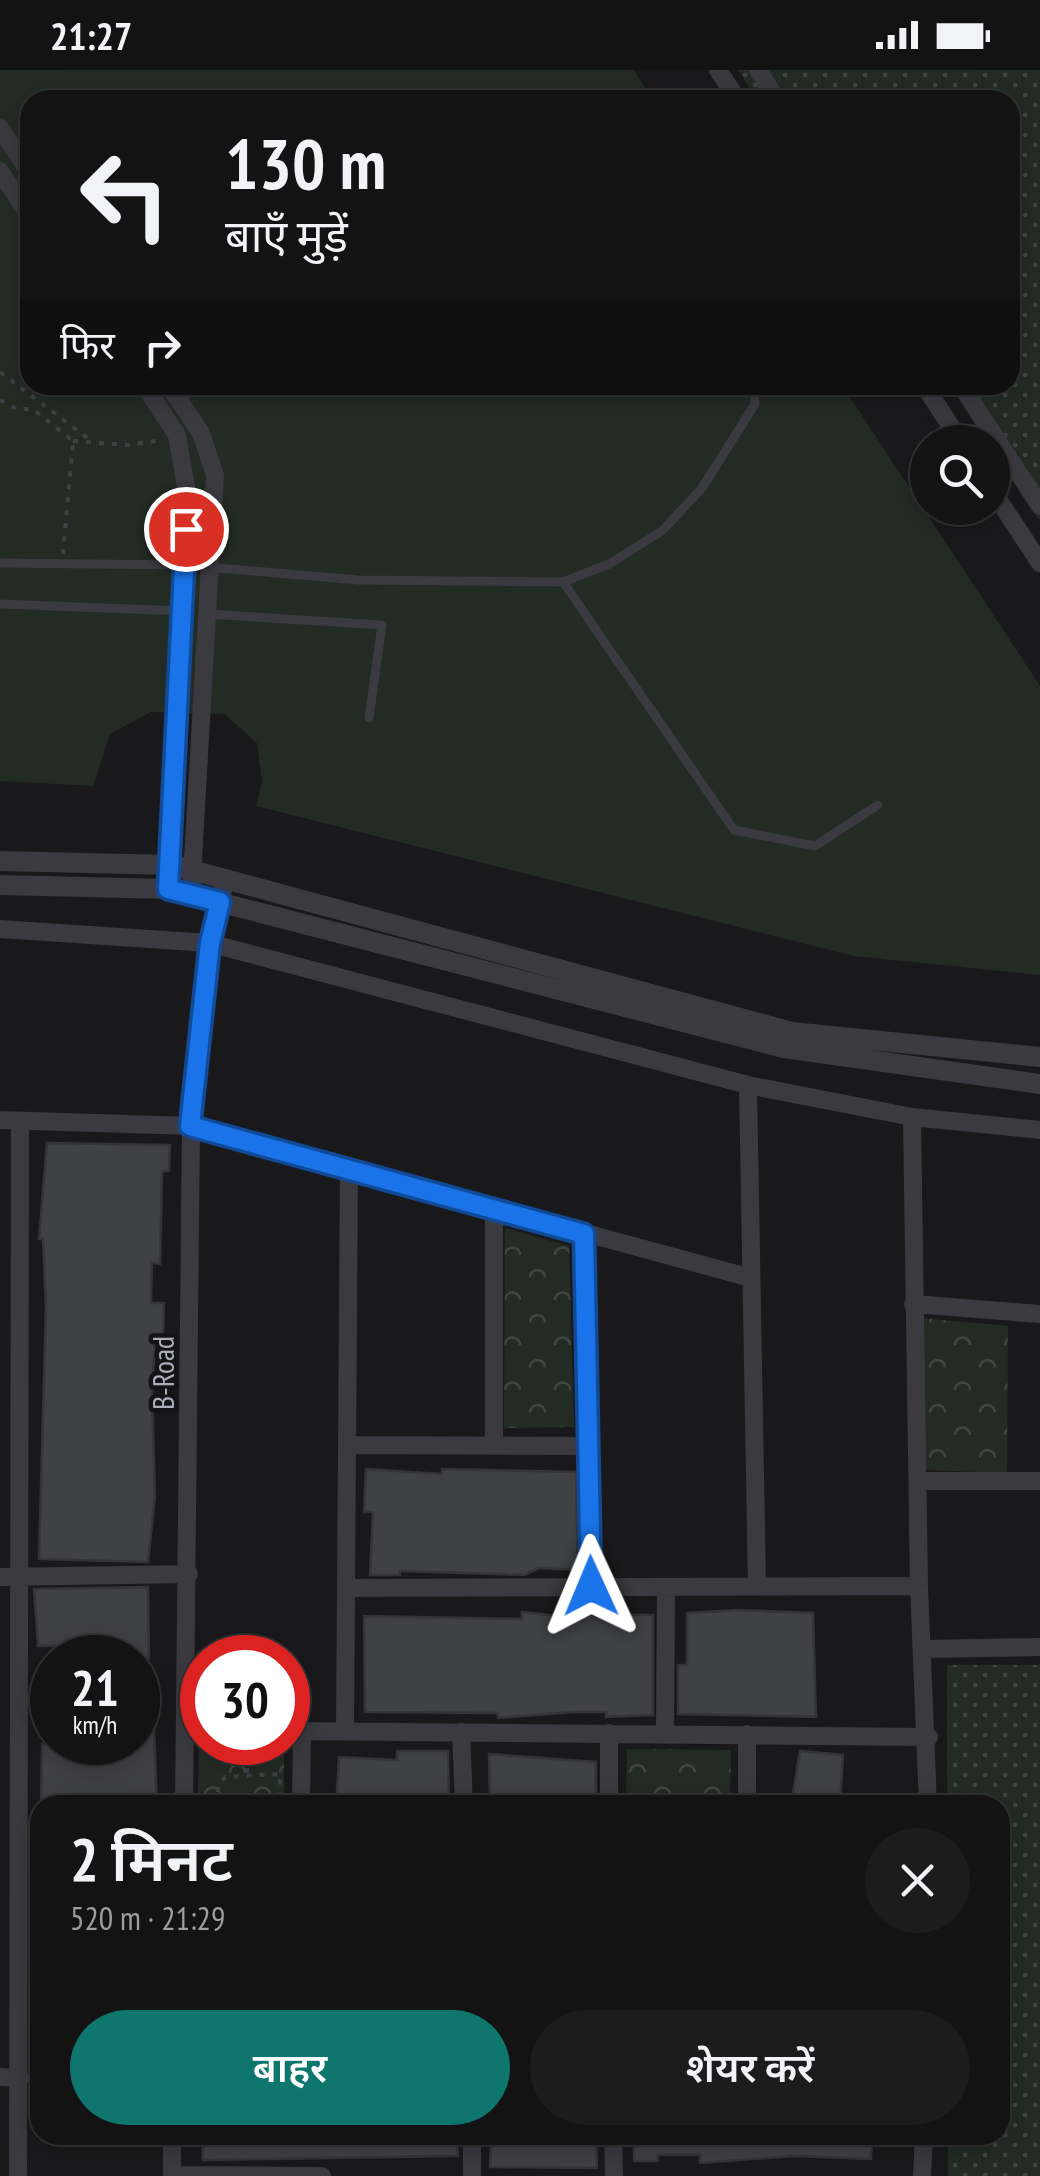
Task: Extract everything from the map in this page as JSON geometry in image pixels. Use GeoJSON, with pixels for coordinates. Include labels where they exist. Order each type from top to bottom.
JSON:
{"type":"FeatureCollection","features":[{"type":"Feature","properties":{"kind":"street"},"geometry":{"type":"LineString","coordinates":[[0,128],[20,159]]}},
{"type":"Feature","properties":{"kind":"street"},"geometry":{"type":"LineString","coordinates":[[0,171],[20,201]]}},
{"type":"Feature","properties":{"kind":"street"},"geometry":{"type":"LineString","coordinates":[[151,395],[177,435],[187,493],[168,889]]}},
{"type":"Feature","properties":{"kind":"street"},"geometry":{"type":"LineString","coordinates":[[176,395],[201,433],[214,475],[191,895]]}},
{"type":"Feature","properties":{"kind":"street"},"geometry":{"type":"LineString","coordinates":[[931,395],[951,425]]}},
{"type":"Feature","properties":{"kind":"street"},"geometry":{"type":"LineString","coordinates":[[968,395],[1040,506]]}},
{"type":"Feature","properties":{"kind":"street"},"geometry":{"type":"LineString","coordinates":[[1010,517],[1040,563]]}},
{"type":"Feature","properties":{"kind":"street"},"geometry":{"type":"LineString","coordinates":[[182,611],[206,614]]}},
{"type":"Feature","properties":{"kind":"street"},"geometry":{"type":"LineString","coordinates":[[0,861],[169,865],[792,1032],[1040,1057]]}},
{"type":"Feature","properties":{"kind":"street","name":"B-Road"},"geometry":{"type":"LineString","coordinates":[[191,1635],[190,1126],[210,943],[226,879]]}},
{"type":"Feature","properties":{"kind":"street"},"geometry":{"type":"LineString","coordinates":[[0,884],[168,889],[784,1048],[1040,1084]]}},
{"type":"Feature","properties":{"kind":"street"},"geometry":{"type":"LineString","coordinates":[[0,929],[210,943],[748,1084],[912,1117],[1040,1130]]}},
{"type":"Feature","properties":{"kind":"street"},"geometry":{"type":"LineString","coordinates":[[748,1084],[757,1587]]}},
{"type":"Feature","properties":{"kind":"street"},"geometry":{"type":"LineString","coordinates":[[912,1117],[918,1586],[928,1795]]}},
{"type":"Feature","properties":{"kind":"street"},"geometry":{"type":"LineString","coordinates":[[0,1120],[190,1126],[751,1278]]}},
{"type":"Feature","properties":{"kind":"street"},"geometry":{"type":"LineString","coordinates":[[18,2176],[20,1888],[9,1576],[9,1280],[20,1122]]}},
{"type":"Feature","properties":{"kind":"street"},"geometry":{"type":"LineString","coordinates":[[345,1731],[350,1170]]}},
{"type":"Feature","properties":{"kind":"street"},"geometry":{"type":"LineString","coordinates":[[494,1209],[494,1446]]}},
{"type":"Feature","properties":{"kind":"street"},"geometry":{"type":"LineString","coordinates":[[584,1234],[591,1586]]}},
{"type":"Feature","properties":{"kind":"street"},"geometry":{"type":"LineString","coordinates":[[913,1304],[1040,1314]]}},
{"type":"Feature","properties":{"kind":"street"},"geometry":{"type":"LineString","coordinates":[[347,1445],[588,1446]]}},
{"type":"Feature","properties":{"kind":"street"},"geometry":{"type":"LineString","coordinates":[[919,1481],[1040,1480]]}},
{"type":"Feature","properties":{"kind":"street"},"geometry":{"type":"LineString","coordinates":[[9,1576],[189,1574]]}},
{"type":"Feature","properties":{"kind":"street"},"geometry":{"type":"LineString","coordinates":[[665,1734],[666,1586]]}},
{"type":"Feature","properties":{"kind":"street"},"geometry":{"type":"LineString","coordinates":[[346,1588],[918,1586]]}},
{"type":"Feature","properties":{"kind":"street"},"geometry":{"type":"LineString","coordinates":[[923,1649],[1040,1647]]}},
{"type":"Feature","properties":{"kind":"street"},"geometry":{"type":"LineString","coordinates":[[310,1731],[928,1736]]}},
{"type":"Feature","properties":{"kind":"street"},"geometry":{"type":"LineString","coordinates":[[461,1732],[464,1795]]}},
{"type":"Feature","properties":{"kind":"street"},"geometry":{"type":"LineString","coordinates":[[609,1795],[610,1733]]}},
{"type":"Feature","properties":{"kind":"street"},"geometry":{"type":"LineString","coordinates":[[746,1795],[747,1734]]}},
{"type":"Feature","properties":{"kind":"street","name":"B-Road"},"geometry":{"type":"LineString","coordinates":[[185,1795],[190,1765]]}},
{"type":"Feature","properties":{"kind":"street"},"geometry":{"type":"LineString","coordinates":[[297,1765],[300,1795]]}},
{"type":"Feature","properties":{"kind":"street"},"geometry":{"type":"LineString","coordinates":[[20,1888],[30,1888]]}},
{"type":"Feature","properties":{"kind":"street"},"geometry":{"type":"LineString","coordinates":[[0,2076],[20,2078]]}},
{"type":"Feature","properties":{"kind":"street"},"geometry":{"type":"LineString","coordinates":[[172,2145],[172,2175],[322,2176]]}},
{"type":"Feature","properties":{"kind":"street"},"geometry":{"type":"LineString","coordinates":[[472,2145],[472,2176]]}},
{"type":"Feature","properties":{"kind":"street"},"geometry":{"type":"LineString","coordinates":[[613,2145],[614,2176]]}},
{"type":"Feature","properties":{"kind":"street"},"geometry":{"type":"LineString","coordinates":[[922,2176],[924,2145]]}},
{"type":"Feature","properties":{"kind":"lane"},"geometry":{"type":"LineString","coordinates":[[0,563],[184,565],[358,580],[563,582],[609,564],[662,531],[702,488],[755,404],[755,395]]}},
{"type":"Feature","properties":{"kind":"lane"},"geometry":{"type":"LineString","coordinates":[[563,582],[734,830],[815,846],[878,805]]}},
{"type":"Feature","properties":{"kind":"lane"},"geometry":{"type":"LineString","coordinates":[[0,604],[182,611]]}},
{"type":"Feature","properties":{"kind":"lane"},"geometry":{"type":"LineString","coordinates":[[206,614],[382,625],[370,718]]}},
{"type":"Feature","properties":{"kind":"path"},"geometry":{"type":"LineString","coordinates":[[31,395],[94,442]]}},
{"type":"Feature","properties":{"kind":"path"},"geometry":{"type":"LineString","coordinates":[[0,400],[17,409],[34,409],[74,440],[148,445],[177,435]]}},
{"type":"Feature","properties":{"kind":"path"},"geometry":{"type":"LineString","coordinates":[[62,564],[74,440]]}},
{"type":"Feature","properties":{"kind":"path"},"geometry":{"type":"LineString","coordinates":[[247,1765],[247,1776]]}},
{"type":"Feature","properties":{"kind":"path"},"geometry":{"type":"LineString","coordinates":[[219,1795],[220,1780],[280,1774],[280,1795]]}},
{"type":"Feature","properties":{"kind":"green space"},"geometry":{"type":"Polygon","coordinates":[[[0,70],[634,70],[647,90],[20,90],[20,395],[849,395],[910,488],[910,525],[934,525],[1040,686],[1040,975],[854,956],[256,806],[262,782],[257,743],[224,714],[151,712],[110,734],[93,786],[0,781],[0,70]]]}},
{"type":"Feature","properties":{"kind":"green space"},"geometry":{"type":"Polygon","coordinates":[[[738,70],[1040,70],[1040,521],[1010,476],[1010,425],[976,425],[956,395],[1020,395],[1020,90],[751,90],[738,70]]]}},
{"type":"Feature","properties":{"kind":"green space"},"geometry":{"type":"Polygon","coordinates":[[[505,1228],[569,1246],[574,1427],[504,1428],[505,1228]]]}},
{"type":"Feature","properties":{"kind":"green space"},"geometry":{"type":"Polygon","coordinates":[[[921,1318],[1008,1326],[1007,1473],[926,1470],[921,1318]]]}},
{"type":"Feature","properties":{"kind":"green space"},"geometry":{"type":"Polygon","coordinates":[[[947,1665],[1040,1665],[1040,2176],[948,2176],[948,2145],[1010,2145],[1010,1795],[947,1795],[947,1665]]]}},
{"type":"Feature","properties":{"kind":"green space"},"geometry":{"type":"Polygon","coordinates":[[[627,1749],[731,1750],[730,1795],[626,1795],[627,1749]]]}},
{"type":"Feature","properties":{"kind":"green space"},"geometry":{"type":"Polygon","coordinates":[[[199,1765],[284,1765],[284,1795],[198,1795],[199,1765]]]}},
{"type":"Feature","properties":{"kind":"building"},"geometry":{"type":"Polygon","coordinates":[[[47,1143],[170,1145],[169,1171],[162,1171],[160,1264],[152,1263],[151,1303],[164,1303],[163,1339],[155,1339],[155,1496],[148,1562],[39,1559],[46,1306],[43,1239],[39,1239],[47,1143]]]}},
{"type":"Feature","properties":{"kind":"building"},"geometry":{"type":"Polygon","coordinates":[[[366,1469],[442,1474],[442,1469],[576,1472],[578,1570],[539,1568],[524,1575],[400,1571],[400,1575],[370,1575],[373,1512],[364,1512],[366,1469]]]}},
{"type":"Feature","properties":{"kind":"building"},"geometry":{"type":"Polygon","coordinates":[[[148,1587],[149,1635],[37,1635],[34,1589],[148,1587]]]}},
{"type":"Feature","properties":{"kind":"building"},"geometry":{"type":"Polygon","coordinates":[[[522,1612],[578,1618],[578,1614],[653,1615],[653,1715],[606,1717],[606,1712],[573,1712],[498,1718],[498,1713],[365,1712],[364,1616],[522,1619],[522,1612]]]}},
{"type":"Feature","properties":{"kind":"building"},"geometry":{"type":"Polygon","coordinates":[[[687,1613],[813,1613],[816,1717],[678,1714],[678,1665],[687,1665],[687,1613]]]}},
{"type":"Feature","properties":{"kind":"building"},"geometry":{"type":"Polygon","coordinates":[[[397,1751],[448,1751],[449,1795],[337,1795],[339,1757],[397,1760],[397,1751]]]}},
{"type":"Feature","properties":{"kind":"building"},"geometry":{"type":"Polygon","coordinates":[[[800,1751],[843,1755],[841,1795],[793,1795],[800,1751]]]}},
{"type":"Feature","properties":{"kind":"building"},"geometry":{"type":"Polygon","coordinates":[[[489,1754],[596,1762],[596,1795],[490,1795],[489,1754]]]}},
{"type":"Feature","properties":{"kind":"building"},"geometry":{"type":"Polygon","coordinates":[[[42,1765],[155,1765],[157,1795],[41,1795],[42,1765]]]}},
{"type":"Feature","properties":{"kind":"building"},"geometry":{"type":"Polygon","coordinates":[[[202,2145],[457,2145],[458,2156],[203,2160],[202,2145]]]}},
{"type":"Feature","properties":{"kind":"building"},"geometry":{"type":"Polygon","coordinates":[[[491,2145],[596,2145],[597,2168],[490,2167],[491,2145]]]}},
{"type":"Feature","properties":{"kind":"building"},"geometry":{"type":"Polygon","coordinates":[[[634,2145],[872,2145],[871,2159],[795,2156],[700,2163],[700,2155],[658,2155],[658,2161],[634,2161],[634,2145]]]}},
{"type":"Feature","properties":{"kind":"route"},"geometry":{"type":"LineString","coordinates":[[186,529],[168,889],[220,902],[210,943],[190,1126],[584,1234],[591,1586]]}}]}
